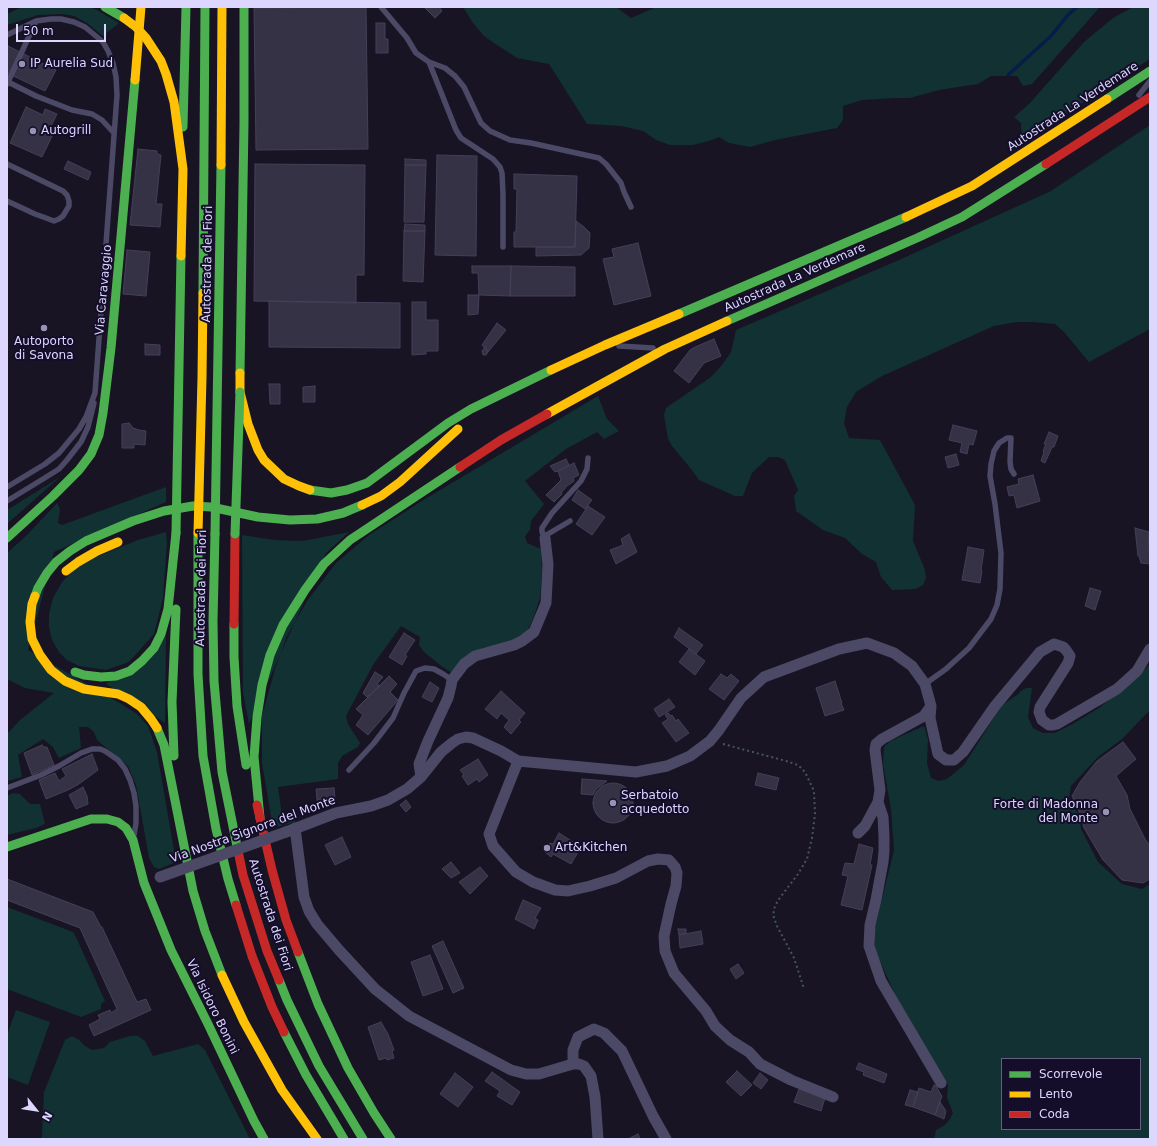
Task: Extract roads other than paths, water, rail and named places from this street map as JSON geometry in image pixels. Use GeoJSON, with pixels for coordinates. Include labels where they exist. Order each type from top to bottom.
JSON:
{"type":"FeatureCollection","features":[{"type":"Feature","properties":{"kind":"main road"},"geometry":{"type":"LineString","coordinates":[[105,7],[136,27],[146,38],[157,55],[166,74],[174,102],[183,169]]}},
{"type":"Feature","properties":{"kind":"main road","name":"Via Caravaggio"},"geometry":{"type":"LineString","coordinates":[[7,538],[79,470],[91,454],[99,435],[111,348],[141,7]]}},
{"type":"Feature","properties":{"kind":"main road"},"geometry":{"type":"LineString","coordinates":[[178,812],[172,702],[177,602],[176,532],[186,7]]}},
{"type":"Feature","properties":{"kind":"main road","name":"Autostrada dei Fiori"},"geometry":{"type":"LineString","coordinates":[[205,7],[202,378],[198,533],[198,674],[203,756],[216,829],[226,872],[252,956],[272,1007],[306,1075],[344,1139]]}},
{"type":"Feature","properties":{"kind":"main road","name":"Autostrada dei Fiori"},"geometry":{"type":"LineString","coordinates":[[222,7],[221,200],[214,621],[214,681],[222,772],[243,875],[267,951],[287,1000],[319,1066],[363,1139]]}},
{"type":"Feature","properties":{"kind":"main road"},"geometry":{"type":"LineString","coordinates":[[244,7],[244,123],[240,392],[235,534],[234,657],[237,706],[245,763],[286,920],[318,1004],[348,1068],[391,1139]]}},
{"type":"Feature","properties":{"kind":"main road","name":"Autostrada La Verdemare"},"geometry":{"type":"LineString","coordinates":[[507,391],[605,345],[907,217],[972,186],[1150,71]]}},
{"type":"Feature","properties":{"kind":"main road","name":"Autostrada La Verdemare"},"geometry":{"type":"LineString","coordinates":[[445,476],[501,440],[665,349],[962,217],[1150,97]]}},
{"type":"Feature","properties":{"kind":"main road"},"geometry":{"type":"LineString","coordinates":[[240,392],[248,424],[258,450],[264,460],[284,479],[315,491],[331,493],[347,490],[366,483],[448,423],[471,409],[507,391]]}},
{"type":"Feature","properties":{"kind":"main road"},"geometry":{"type":"LineString","coordinates":[[317,1139],[282,1090],[244,1022],[220,971],[205,931],[193,891],[164,745],[159,732],[141,707],[129,699],[118,694],[84,688],[66,681],[51,670],[40,655],[32,639],[30,622],[32,604],[38,588],[47,573],[56,562],[70,551],[86,541],[139,519],[164,511],[188,506],[203,506],[258,517],[290,520],[317,519],[343,513],[381,496],[400,482],[451,434],[507,391]]}},
{"type":"Feature","properties":{"kind":"main road"},"geometry":{"type":"LineString","coordinates":[[260,818],[254,757],[257,717],[262,685],[270,655],[283,625],[305,590],[324,564],[350,540],[445,476]]}},
{"type":"Feature","properties":{"kind":"main road"},"geometry":{"type":"LineString","coordinates":[[377,512],[445,476]]}},
{"type":"Feature","properties":{"kind":"main road"},"geometry":{"type":"LineString","coordinates":[[169,524],[205,520],[245,527]]}},
{"type":"Feature","properties":{"kind":"main road"},"geometry":{"type":"LineString","coordinates":[[66,666],[84,675],[101,677],[116,676],[130,671],[154,648],[161,634],[168,609],[176,532]]}},
{"type":"Feature","properties":{"kind":"main road"},"geometry":{"type":"LineString","coordinates":[[60,578],[64,572],[78,562],[97,551],[128,538]]}},
{"type":"Feature","properties":{"kind":"main road"},"geometry":{"type":"LineString","coordinates":[[7,847],[91,819],[107,819],[118,822],[126,828],[133,840],[144,883]]}},
{"type":"Feature","properties":{"kind":"main road","name":"Via Isidoro Bonini"},"geometry":{"type":"LineString","coordinates":[[144,883],[171,950],[264,1139]]}},
{"type":"Feature","properties":{"kind":"street"},"geometry":{"type":"LineString","coordinates":[[421,777],[419,764],[448,698],[452,680],[464,664],[475,656],[514,645],[534,632],[546,603],[548,564],[544,538]]}},
{"type":"Feature","properties":{"kind":"street","name":"Via Nostra Signora del Monte"},"geometry":{"type":"LineString","coordinates":[[144,883],[336,813],[371,806],[388,800],[421,777],[441,752],[458,738],[473,738],[501,750],[518,761],[636,772],[667,766],[690,756],[710,740],[719,730],[741,698],[764,677],[839,649],[867,644],[894,653],[912,666],[925,684],[931,706],[930,718],[938,754],[946,760],[954,760],[962,752],[995,706],[1040,652],[1054,644],[1063,647],[1070,656],[1068,663],[1040,707],[1039,712],[1042,720],[1045,723],[1053,725],[1058,724],[1117,689],[1137,671],[1150,649]]}},
{"type":"Feature","properties":{"kind":"street"},"geometry":{"type":"LineString","coordinates":[[858,833],[865,826],[878,802],[880,790],[874,750],[876,744],[882,739],[924,716],[931,706]]}},
{"type":"Feature","properties":{"kind":"street"},"geometry":{"type":"LineString","coordinates":[[518,761],[489,834],[493,846],[516,872],[533,882],[555,890],[568,891],[616,878],[648,861],[658,859],[668,860],[675,868],[677,873],[676,886],[664,936],[665,952],[674,973],[706,1011],[715,1026],[730,1040],[749,1052],[760,1064],[791,1080],[833,1097]]}},
{"type":"Feature","properties":{"kind":"street"},"geometry":{"type":"LineString","coordinates":[[878,802],[883,817],[884,851],[876,900],[870,925],[869,946],[882,980],[941,1083]]}},
{"type":"Feature","properties":{"kind":"street"},"geometry":{"type":"LineString","coordinates":[[290,830],[304,897],[309,911],[330,939],[375,989],[409,1016],[511,1070],[526,1074],[539,1074],[573,1064],[584,1066],[591,1076],[595,1097],[598,1139]]}},
{"type":"Feature","properties":{"kind":"street"},"geometry":{"type":"LineString","coordinates":[[573,1064],[573,1050],[578,1038],[594,1029],[604,1033],[622,1051],[652,1116],[666,1139]]}},
{"type":"Feature","properties":{"kind":"lane"},"geometry":{"type":"LineString","coordinates":[[381,7],[407,38],[416,53],[429,62],[445,68],[455,76],[464,87],[480,123],[490,131],[510,140],[531,143],[599,158],[606,164],[621,183],[631,207]]}},
{"type":"Feature","properties":{"kind":"lane"},"geometry":{"type":"LineString","coordinates":[[7,35],[36,21],[51,19],[61,19],[74,22],[85,27],[102,42],[108,51],[113,63],[116,77],[117,95],[93,410],[88,427],[81,442],[68,460],[59,469],[7,501]]}},
{"type":"Feature","properties":{"kind":"lane"},"geometry":{"type":"LineString","coordinates":[[36,21],[7,83],[72,110],[92,114],[102,120],[114,133]]}},
{"type":"Feature","properties":{"kind":"lane"},"geometry":{"type":"LineString","coordinates":[[429,62],[456,130],[461,138],[493,159],[500,167],[502,173],[503,194],[503,248]]}},
{"type":"Feature","properties":{"kind":"lane"},"geometry":{"type":"LineString","coordinates":[[1124,114],[1150,81]]}},
{"type":"Feature","properties":{"kind":"lane"},"geometry":{"type":"LineString","coordinates":[[7,164],[63,191],[67,195],[69,201],[63,216],[54,220],[35,214],[7,200]]}},
{"type":"Feature","properties":{"kind":"lane"},"geometry":{"type":"LineString","coordinates":[[605,345],[665,349]]}},
{"type":"Feature","properties":{"kind":"lane"},"geometry":{"type":"LineString","coordinates":[[7,487],[60,453],[79,429],[86,417],[111,348]]}},
{"type":"Feature","properties":{"kind":"lane"},"geometry":{"type":"LineString","coordinates":[[925,684],[946,669],[969,648],[991,619],[997,605],[1000,589],[1001,553],[990,476],[994,451],[999,443],[1007,438],[1011,438],[1010,469],[1014,474]]}},
{"type":"Feature","properties":{"kind":"lane"},"geometry":{"type":"LineString","coordinates":[[570,521],[544,538],[542,528],[552,513],[581,482],[587,469],[588,458]]}},
{"type":"Feature","properties":{"kind":"lane"},"geometry":{"type":"LineString","coordinates":[[349,770],[374,743],[393,718],[416,671],[425,668],[434,669],[452,680]]}},
{"type":"Feature","properties":{"kind":"lane"},"geometry":{"type":"LineString","coordinates":[[7,788],[41,775],[80,753],[92,749],[100,749],[105,751],[118,760],[125,769],[130,780],[136,806],[136,823],[133,840]]}},
{"type":"Feature","properties":{"kind":"waterway"},"geometry":{"type":"LineString","coordinates":[[1008,75],[1051,36],[1068,15],[1077,7]]}},
{"type":"Feature","properties":{"kind":"place","name":"IP Aurelia Sud"},"geometry":{"type":"Point","coordinates":[22,64]}},
{"type":"Feature","properties":{"kind":"place","name":"Autogrill"},"geometry":{"type":"Point","coordinates":[33,131]}},
{"type":"Feature","properties":{"kind":"place","name":"Autoporto di Savona"},"geometry":{"type":"Point","coordinates":[44,328]}},
{"type":"Feature","properties":{"kind":"place","name":"Serbatoio acquedotto"},"geometry":{"type":"Point","coordinates":[613,803]}},
{"type":"Feature","properties":{"kind":"place","name":"Forte di Madonna del Monte"},"geometry":{"type":"Point","coordinates":[1106,812]}},
{"type":"Feature","properties":{"kind":"place","name":"Art&Kitchen"},"geometry":{"type":"Point","coordinates":[547,848]}}]}
